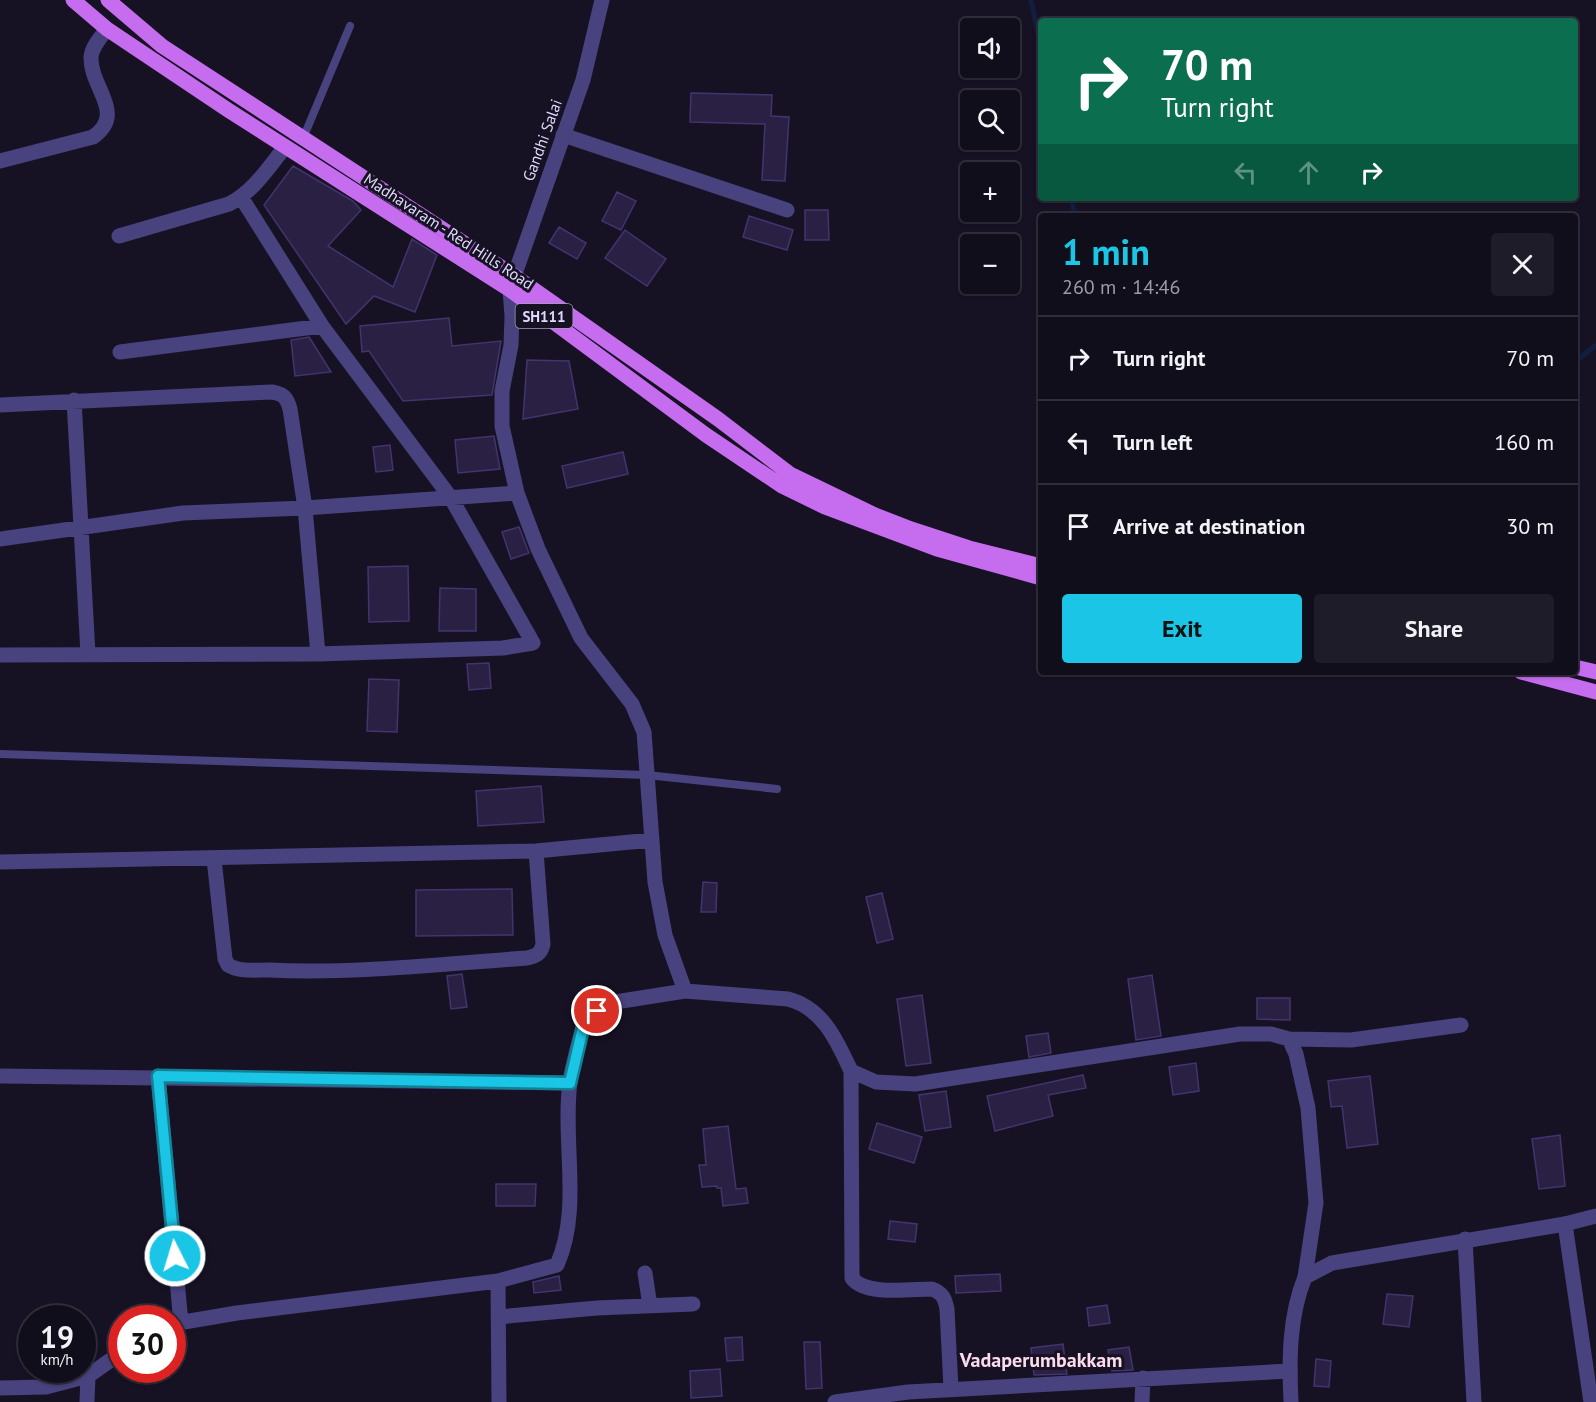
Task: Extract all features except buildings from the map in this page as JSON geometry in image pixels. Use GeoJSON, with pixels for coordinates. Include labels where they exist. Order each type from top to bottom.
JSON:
{"type":"FeatureCollection","features":[{"type":"Feature","properties":{"kind":"main road","name":"Madhavaram - Red Hills Road"},"geometry":{"type":"LineString","coordinates":[[73,0],[122,39],[285,147],[511,283],[706,435],[782,486],[825,507],[937,549],[1038,577]]}},
{"type":"Feature","properties":{"kind":"main road","name":"Madhavaram - Red Hills Road"},"geometry":{"type":"LineString","coordinates":[[108,0],[162,46],[245,102],[304,136],[511,283],[718,419],[790,474],[875,515],[911,529],[969,548],[1038,565]]}},
{"type":"Feature","properties":{"kind":"main road"},"geometry":{"type":"LineString","coordinates":[[1578,668],[1596,672]]}},
{"type":"Feature","properties":{"kind":"main road"},"geometry":{"type":"LineString","coordinates":[[1532,675],[1596,692]]}},
{"type":"Feature","properties":{"kind":"street","name":"Gandhi Salai"},"geometry":{"type":"LineString","coordinates":[[511,283],[583,80],[602,0]]}},
{"type":"Feature","properties":{"kind":"street"},"geometry":{"type":"LineString","coordinates":[[122,39],[135,22]]}},
{"type":"Feature","properties":{"kind":"street"},"geometry":{"type":"LineString","coordinates":[[0,161],[93,136],[104,129],[108,122],[108,112],[91,58],[96,44],[107,28]]}},
{"type":"Feature","properties":{"kind":"street"},"geometry":{"type":"LineString","coordinates":[[563,135],[787,210]]}},
{"type":"Feature","properties":{"kind":"street"},"geometry":{"type":"LineString","coordinates":[[119,236],[229,204],[249,192],[285,147]]}},
{"type":"Feature","properties":{"kind":"street"},"geometry":{"type":"LineString","coordinates":[[0,656],[318,654],[503,648],[534,643],[451,498],[322,326],[241,197]]}},
{"type":"Feature","properties":{"kind":"street"},"geometry":{"type":"LineString","coordinates":[[511,283],[511,345],[502,391],[502,426],[517,493],[538,549],[581,638],[633,704],[644,732],[655,882],[665,935],[684,991]]}},
{"type":"Feature","properties":{"kind":"street"},"geometry":{"type":"LineString","coordinates":[[120,352],[322,326]]}},
{"type":"Feature","properties":{"kind":"street"},"geometry":{"type":"LineString","coordinates":[[0,405],[272,392],[282,394],[287,399],[290,409],[305,508],[318,654]]}},
{"type":"Feature","properties":{"kind":"street"},"geometry":{"type":"LineString","coordinates":[[74,400],[88,654]]}},
{"type":"Feature","properties":{"kind":"street"},"geometry":{"type":"LineString","coordinates":[[0,539],[183,513],[305,508],[517,493]]}},
{"type":"Feature","properties":{"kind":"street"},"geometry":{"type":"LineString","coordinates":[[0,862],[536,851],[652,840]]}},
{"type":"Feature","properties":{"kind":"street"},"geometry":{"type":"LineString","coordinates":[[214,859],[225,959],[228,965],[241,969],[291,971],[384,968],[526,958],[537,955],[542,951],[543,944],[536,851]]}},
{"type":"Feature","properties":{"kind":"street"},"geometry":{"type":"LineString","coordinates":[[186,1322],[237,1313],[498,1281],[557,1265],[565,1247],[569,1220],[570,1083],[585,1019],[609,1003],[684,991],[788,999],[805,1003],[836,1036],[851,1071],[852,1278],[867,1289],[932,1289],[945,1298],[951,1389]]}},
{"type":"Feature","properties":{"kind":"street"},"geometry":{"type":"LineString","coordinates":[[851,1071],[876,1082],[915,1084],[1240,1034],[1271,1034],[1289,1039],[1350,1040],[1461,1025]]}},
{"type":"Feature","properties":{"kind":"street"},"geometry":{"type":"LineString","coordinates":[[1289,1039],[1296,1054],[1308,1108],[1316,1203],[1305,1277],[1295,1300],[1290,1371],[1291,1402]]}},
{"type":"Feature","properties":{"kind":"street"},"geometry":{"type":"LineString","coordinates":[[0,1076],[158,1076],[570,1083]]}},
{"type":"Feature","properties":{"kind":"street"},"geometry":{"type":"LineString","coordinates":[[158,1076],[176,1305]]}},
{"type":"Feature","properties":{"kind":"street"},"geometry":{"type":"LineString","coordinates":[[1305,1277],[1332,1263],[1565,1224],[1596,1216]]}},
{"type":"Feature","properties":{"kind":"street"},"geometry":{"type":"LineString","coordinates":[[1565,1224],[1588,1329],[1591,1402]]}},
{"type":"Feature","properties":{"kind":"street"},"geometry":{"type":"LineString","coordinates":[[1465,1239],[1474,1402]]}},
{"type":"Feature","properties":{"kind":"street"},"geometry":{"type":"LineString","coordinates":[[645,1273],[650,1306]]}},
{"type":"Feature","properties":{"kind":"street"},"geometry":{"type":"LineString","coordinates":[[498,1281],[499,1402]]}},
{"type":"Feature","properties":{"kind":"street"},"geometry":{"type":"LineString","coordinates":[[498,1317],[693,1305]]}},
{"type":"Feature","properties":{"kind":"street"},"geometry":{"type":"LineString","coordinates":[[835,1402],[951,1389],[1290,1371]]}},
{"type":"Feature","properties":{"kind":"street"},"geometry":{"type":"LineString","coordinates":[[1142,1402],[1143,1378]]}},
{"type":"Feature","properties":{"kind":"street"},"geometry":{"type":"LineString","coordinates":[[0,1389],[46,1387],[61,1383]]}},
{"type":"Feature","properties":{"kind":"street"},"geometry":{"type":"LineString","coordinates":[[87,1402],[88,1383]]}},
{"type":"Feature","properties":{"kind":"lane"},"geometry":{"type":"LineString","coordinates":[[304,136],[350,26]]}},
{"type":"Feature","properties":{"kind":"lane"},"geometry":{"type":"LineString","coordinates":[[0,754],[647,775],[777,789]]}},
{"type":"Feature","properties":{"kind":"waterway"},"geometry":{"type":"LineString","coordinates":[[1031,0],[1038,34]]}},
{"type":"Feature","properties":{"kind":"waterway"},"geometry":{"type":"LineString","coordinates":[[1072,201],[1074,213]]}},
{"type":"Feature","properties":{"kind":"waterway"},"geometry":{"type":"LineString","coordinates":[[1578,360],[1596,345]]}},
{"type":"Feature","properties":{"kind":"district","name":"Vadaperumbakkam"},"geometry":{"type":"Point","coordinates":[1041,1360]}},
{"type":"Feature","properties":{"kind":"route"},"geometry":{"type":"LineString","coordinates":[[175,1256],[158,1076],[570,1083],[585,1019],[597,1011]]}}]}
